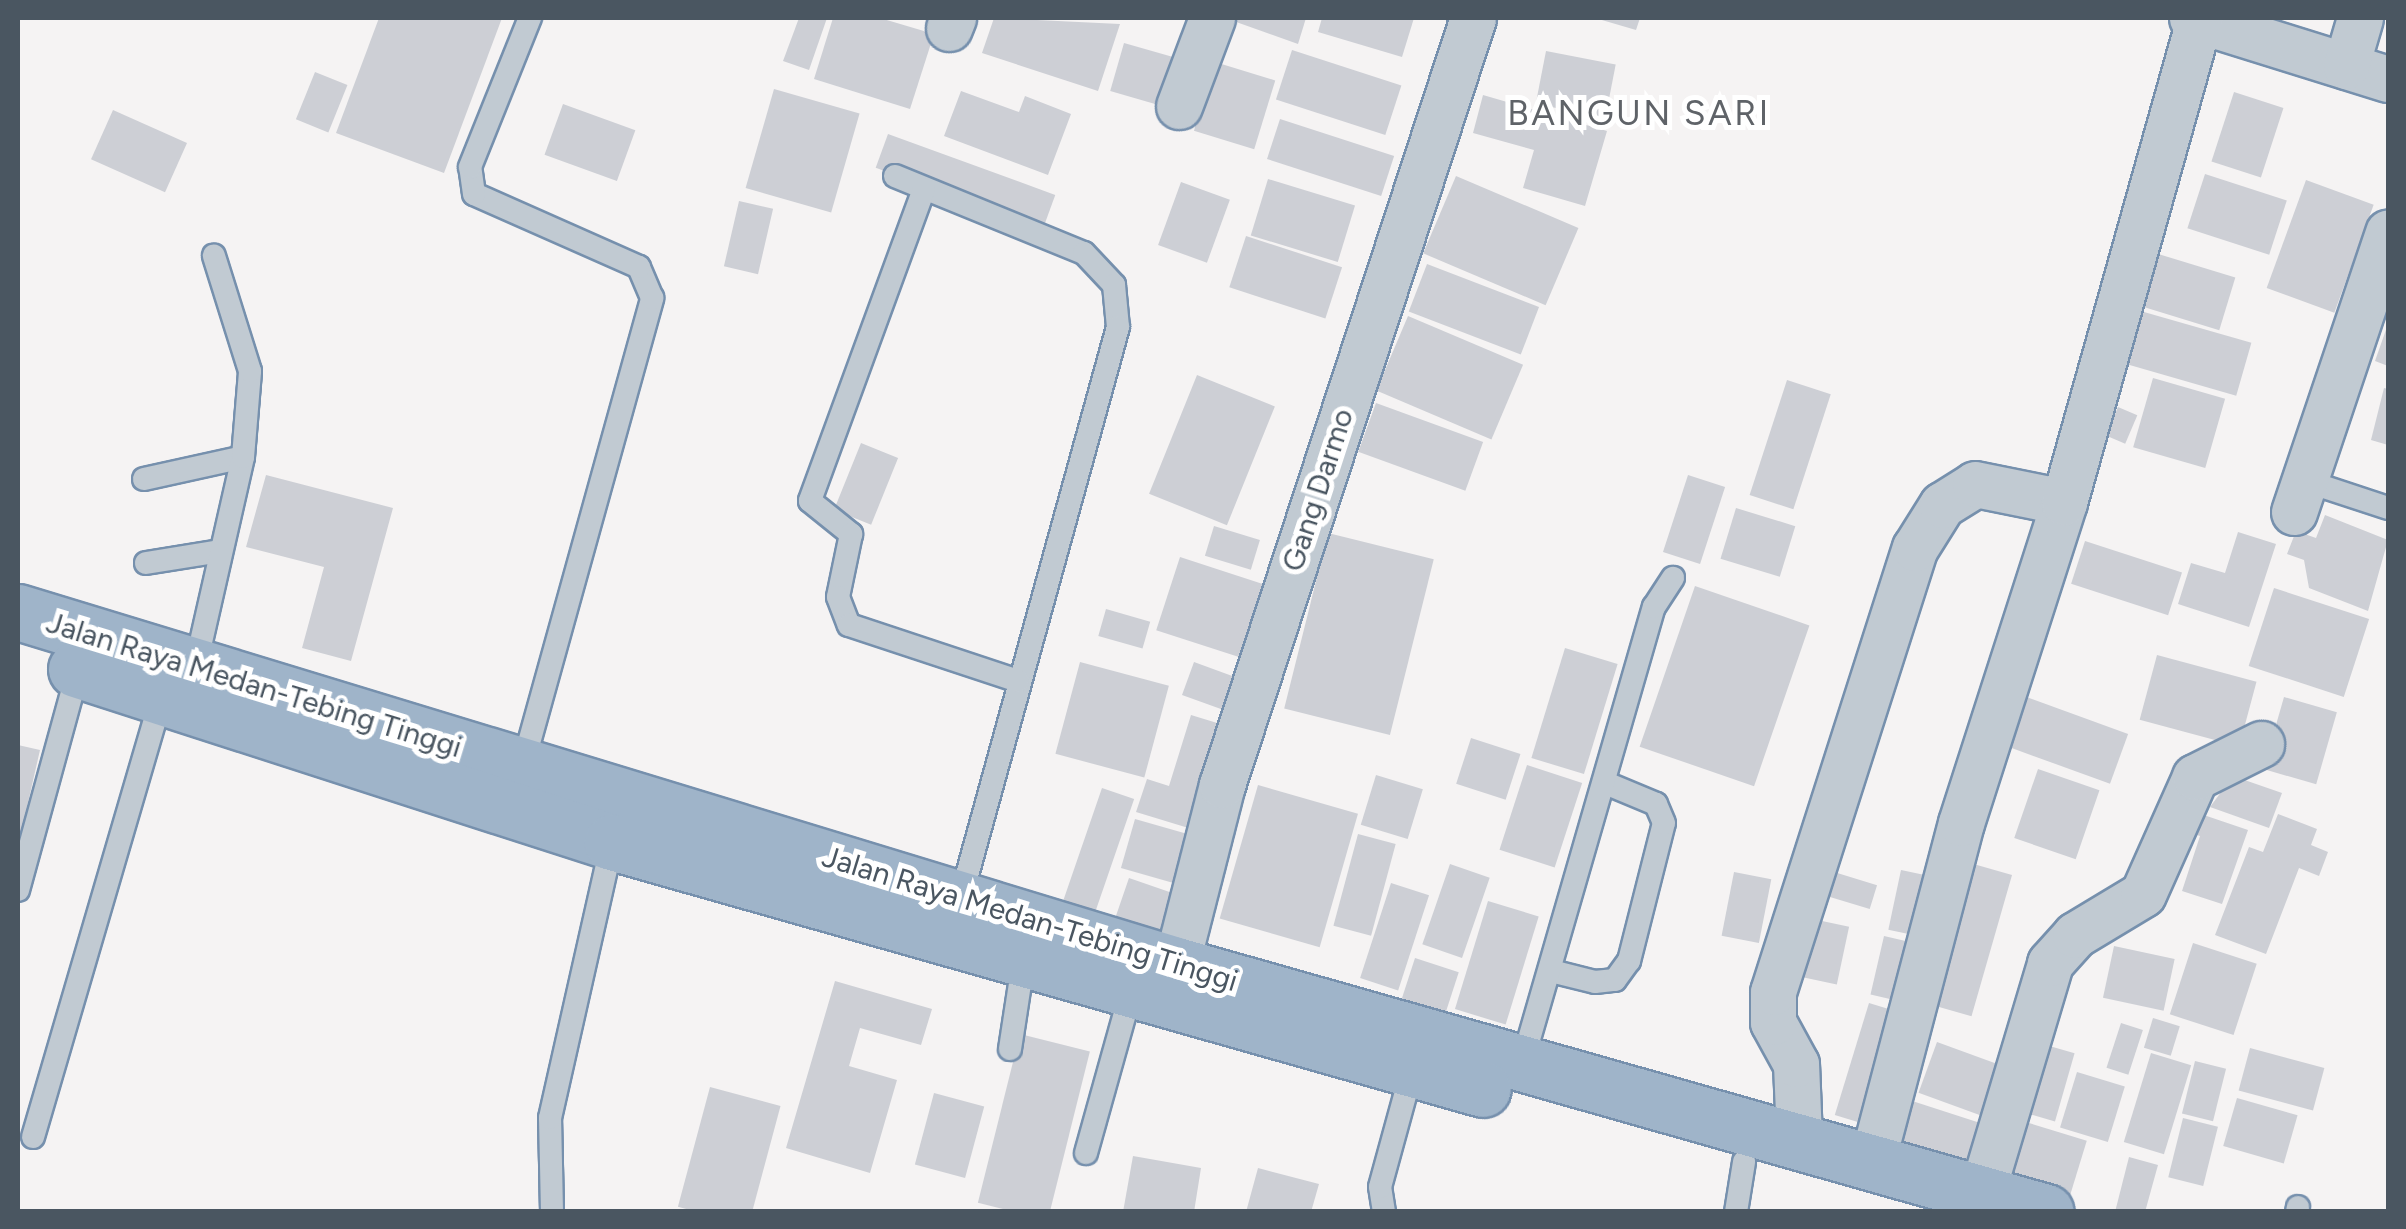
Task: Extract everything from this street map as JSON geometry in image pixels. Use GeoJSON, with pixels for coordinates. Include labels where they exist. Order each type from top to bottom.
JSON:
{"type":"FeatureCollection","features":[{"type":"Feature","properties":{"kind":"highway","name":"Jalan Raya Medan-Tebing Tinggi"},"geometry":{"type":"LineString","coordinates":[[18,612],[179,681],[612,842],[1023,964],[1153,978],[1524,1060],[1799,1138],[1979,1202],[2046,1212]]}},
{"type":"Feature","properties":{"kind":"highway","name":"Jalan Raya Medan-Tebing Tinggi"},"geometry":{"type":"LineString","coordinates":[[18,652],[78,670],[179,681],[522,768],[961,896],[1153,978],[1740,1187],[1919,1212]]}},
{"type":"Feature","properties":{"kind":"street"},"geometry":{"type":"LineString","coordinates":[[1180,106],[1212,18]]}},
{"type":"Feature","properties":{"kind":"street","name":"Gang Darmo"},"geometry":{"type":"LineString","coordinates":[[1153,978],[1222,785],[1473,18]]}},
{"type":"Feature","properties":{"kind":"street"},"geometry":{"type":"LineString","coordinates":[[1872,1162],[1961,823],[2064,502],[2196,19],[2368,72],[2360,18]]}},
{"type":"Feature","properties":{"kind":"street"},"geometry":{"type":"LineString","coordinates":[[2300,496],[2388,232]]}},
{"type":"Feature","properties":{"kind":"street"},"geometry":{"type":"LineString","coordinates":[[1799,1138],[1796,1064],[1773,1022],[1772,992],[1916,548],[1942,505],[1975,484],[2064,502]]}},
{"type":"Feature","properties":{"kind":"street"},"geometry":{"type":"LineString","coordinates":[[1979,1202],[2050,964],[2075,934],[2144,894],[2195,776],[2262,744]]}},
{"type":"Feature","properties":{"kind":"lane"},"geometry":{"type":"LineString","coordinates":[[522,768],[652,298],[638,267],[474,194],[470,167],[530,18]]}},
{"type":"Feature","properties":{"kind":"lane"},"geometry":{"type":"LineString","coordinates":[[895,176],[1084,253],[1114,285],[1118,327],[961,896]]}},
{"type":"Feature","properties":{"kind":"lane"},"geometry":{"type":"LineString","coordinates":[[924,189],[810,501],[851,534],[838,597],[849,625],[1018,682]]}},
{"type":"Feature","properties":{"kind":"lane"},"geometry":{"type":"LineString","coordinates":[[33,1136],[179,681],[242,456],[250,371],[214,256]]}},
{"type":"Feature","properties":{"kind":"lane"},"geometry":{"type":"LineString","coordinates":[[144,479],[242,456]]}},
{"type":"Feature","properties":{"kind":"lane"},"geometry":{"type":"LineString","coordinates":[[2300,496],[2388,508]]}},
{"type":"Feature","properties":{"kind":"lane"},"geometry":{"type":"LineString","coordinates":[[146,563],[215,552]]}},
{"type":"Feature","properties":{"kind":"lane"},"geometry":{"type":"LineString","coordinates":[[1524,1060],[1608,784],[1654,607],[1673,578]]}},
{"type":"Feature","properties":{"kind":"lane"},"geometry":{"type":"LineString","coordinates":[[18,890],[78,670]]}},
{"type":"Feature","properties":{"kind":"lane"},"geometry":{"type":"LineString","coordinates":[[1551,970],[1595,982],[1615,980],[1629,962],[1664,823],[1656,804],[1608,784]]}},
{"type":"Feature","properties":{"kind":"lane"},"geometry":{"type":"LineString","coordinates":[[552,1212],[550,1118],[612,842]]}},
{"type":"Feature","properties":{"kind":"lane"},"geometry":{"type":"LineString","coordinates":[[1010,1049],[1023,964]]}},
{"type":"Feature","properties":{"kind":"lane"},"geometry":{"type":"LineString","coordinates":[[1086,1153],[1153,978]]}},
{"type":"Feature","properties":{"kind":"lane"},"geometry":{"type":"LineString","coordinates":[[1384,1212],[1380,1187],[1412,1070]]}},
{"type":"Feature","properties":{"kind":"building"},"geometry":{"type":"Polygon","coordinates":[[[379,18],[502,18],[444,173],[336,133],[379,18]]]}},
{"type":"Feature","properties":{"kind":"building"},"geometry":{"type":"Polygon","coordinates":[[[799,18],[827,18],[809,70],[783,61],[799,18]]]}},
{"type":"Feature","properties":{"kind":"building"},"geometry":{"type":"Polygon","coordinates":[[[833,18],[880,18],[934,34],[910,109],[814,79],[833,18]]]}},
{"type":"Feature","properties":{"kind":"building"},"geometry":{"type":"Polygon","coordinates":[[[994,18],[1120,24],[1098,91],[982,53],[994,18]]]}},
{"type":"Feature","properties":{"kind":"building"},"geometry":{"type":"Polygon","coordinates":[[[1225,18],[1306,18],[1298,44],[1225,18]]]}},
{"type":"Feature","properties":{"kind":"building"},"geometry":{"type":"Polygon","coordinates":[[[1322,18],[1414,18],[1402,57],[1318,32],[1322,18]]]}},
{"type":"Feature","properties":{"kind":"building"},"geometry":{"type":"Polygon","coordinates":[[[1595,18],[1640,18],[1636,30],[1595,18]]]}},
{"type":"Feature","properties":{"kind":"building"},"geometry":{"type":"Polygon","coordinates":[[[1124,43],[1183,60],[1169,108],[1110,91],[1124,43]]]}},
{"type":"Feature","properties":{"kind":"building"},"geometry":{"type":"Polygon","coordinates":[[[1292,50],[1401,86],[1385,135],[1276,99],[1292,50]]]}},
{"type":"Feature","properties":{"kind":"building"},"geometry":{"type":"Polygon","coordinates":[[[1546,51],[1616,65],[1605,118],[1536,104],[1546,51]]]}},
{"type":"Feature","properties":{"kind":"building"},"geometry":{"type":"Polygon","coordinates":[[[1215,62],[1275,80],[1254,149],[1194,131],[1215,62]]]}},
{"type":"Feature","properties":{"kind":"building"},"geometry":{"type":"Polygon","coordinates":[[[315,72],[347,85],[328,132],[296,119],[315,72]]]}},
{"type":"Feature","properties":{"kind":"building"},"geometry":{"type":"Polygon","coordinates":[[[774,89],[860,114],[831,213],[746,188],[774,89]]]}},
{"type":"Feature","properties":{"kind":"building"},"geometry":{"type":"Polygon","coordinates":[[[961,91],[1019,112],[1025,96],[1071,114],[1048,175],[944,136],[961,91]]]}},
{"type":"Feature","properties":{"kind":"building"},"geometry":{"type":"Polygon","coordinates":[[[2234,92],[2283,108],[2261,177],[2211,161],[2234,92]]]}},
{"type":"Feature","properties":{"kind":"building"},"geometry":{"type":"Polygon","coordinates":[[[1483,95],[1607,131],[1585,206],[1523,188],[1534,150],[1473,133],[1483,95]]]}},
{"type":"Feature","properties":{"kind":"building"},"geometry":{"type":"Polygon","coordinates":[[[563,104],[635,130],[617,181],[545,155],[563,104]]]}},
{"type":"Feature","properties":{"kind":"building"},"geometry":{"type":"Polygon","coordinates":[[[113,110],[187,143],[165,192],[91,159],[113,110]]]}},
{"type":"Feature","properties":{"kind":"building"},"geometry":{"type":"Polygon","coordinates":[[[1280,119],[1394,156],[1381,196],[1267,159],[1280,119]]]}},
{"type":"Feature","properties":{"kind":"building"},"geometry":{"type":"Polygon","coordinates":[[[888,134],[1055,195],[1043,229],[876,168],[888,134]]]}},
{"type":"Feature","properties":{"kind":"building"},"geometry":{"type":"Polygon","coordinates":[[[2205,174],[2287,201],[2269,255],[2187,228],[2205,174]]]}},
{"type":"Feature","properties":{"kind":"building"},"geometry":{"type":"Polygon","coordinates":[[[1456,176],[1578,228],[1546,305],[1423,253],[1456,176]]]}},
{"type":"Feature","properties":{"kind":"building"},"geometry":{"type":"Polygon","coordinates":[[[1268,179],[1355,206],[1338,262],[1251,235],[1268,179]]]}},
{"type":"Feature","properties":{"kind":"building"},"geometry":{"type":"Polygon","coordinates":[[[2306,180],[2374,205],[2334,313],[2267,288],[2306,180]]]}},
{"type":"Feature","properties":{"kind":"building"},"geometry":{"type":"Polygon","coordinates":[[[1181,182],[1230,200],[1207,263],[1158,245],[1181,182]]]}},
{"type":"Feature","properties":{"kind":"building"},"geometry":{"type":"Polygon","coordinates":[[[739,201],[773,209],[758,274],[724,266],[739,201]]]}},
{"type":"Feature","properties":{"kind":"building"},"geometry":{"type":"Polygon","coordinates":[[[1246,236],[1342,267],[1325,319],[1229,287],[1246,236]]]}},
{"type":"Feature","properties":{"kind":"building"},"geometry":{"type":"Polygon","coordinates":[[[2155,253],[2235,278],[2219,330],[2139,306],[2155,253]]]}},
{"type":"Feature","properties":{"kind":"building"},"geometry":{"type":"Polygon","coordinates":[[[1427,264],[1539,307],[1521,355],[1409,312],[1427,264]]]}},
{"type":"Feature","properties":{"kind":"building"},"geometry":{"type":"Polygon","coordinates":[[[2137,310],[2251,343],[2236,396],[2122,363],[2137,310]]]}},
{"type":"Feature","properties":{"kind":"building"},"geometry":{"type":"Polygon","coordinates":[[[1408,316],[1523,365],[1491,439],[1376,391],[1408,316]]]}},
{"type":"Feature","properties":{"kind":"building"},"geometry":{"type":"Polygon","coordinates":[[[2388,324],[2388,366],[2375,361],[2388,324]]]}},
{"type":"Feature","properties":{"kind":"building"},"geometry":{"type":"Polygon","coordinates":[[[1197,375],[1275,406],[1227,525],[1149,494],[1197,375]]]}},
{"type":"Feature","properties":{"kind":"building"},"geometry":{"type":"Polygon","coordinates":[[[2153,378],[2225,399],[2205,468],[2133,447],[2153,378]]]}},
{"type":"Feature","properties":{"kind":"building"},"geometry":{"type":"Polygon","coordinates":[[[1787,380],[1831,394],[1793,509],[1750,495],[1787,380]]]}},
{"type":"Feature","properties":{"kind":"building"},"geometry":{"type":"Polygon","coordinates":[[[2384,388],[2388,389],[2388,445],[2371,440],[2384,388]]]}},
{"type":"Feature","properties":{"kind":"building"},"geometry":{"type":"Polygon","coordinates":[[[1376,403],[1483,442],[1465,491],[1358,452],[1376,403]]]}},
{"type":"Feature","properties":{"kind":"building"},"geometry":{"type":"Polygon","coordinates":[[[2118,407],[2137,415],[2125,444],[2106,436],[2118,407]]]}},
{"type":"Feature","properties":{"kind":"building"},"geometry":{"type":"Polygon","coordinates":[[[861,443],[898,458],[871,525],[834,510],[861,443]]]}},
{"type":"Feature","properties":{"kind":"building"},"geometry":{"type":"Polygon","coordinates":[[[266,475],[393,508],[351,661],[302,648],[324,567],[246,547],[266,475]]]}},
{"type":"Feature","properties":{"kind":"building"},"geometry":{"type":"Polygon","coordinates":[[[1688,475],[1725,487],[1700,564],[1663,552],[1688,475]]]}},
{"type":"Feature","properties":{"kind":"building"},"geometry":{"type":"Polygon","coordinates":[[[1736,508],[1795,526],[1780,577],[1721,559],[1736,508]]]}},
{"type":"Feature","properties":{"kind":"building"},"geometry":{"type":"Polygon","coordinates":[[[2325,515],[2388,540],[2368,611],[2309,588],[2304,560],[2287,554],[2296,531],[2316,538],[2325,515]]]}},
{"type":"Feature","properties":{"kind":"building"},"geometry":{"type":"Polygon","coordinates":[[[1214,526],[1260,540],[1251,570],[1205,556],[1214,526]]]}},
{"type":"Feature","properties":{"kind":"building"},"geometry":{"type":"Polygon","coordinates":[[[2238,532],[2276,544],[2249,627],[2178,604],[2191,563],[2225,573],[2238,532]]]}},
{"type":"Feature","properties":{"kind":"building"},"geometry":{"type":"Polygon","coordinates":[[[1328,533],[1434,559],[1390,735],[1284,709],[1328,533]]]}},
{"type":"Feature","properties":{"kind":"building"},"geometry":{"type":"Polygon","coordinates":[[[2085,541],[2182,573],[2168,615],[2071,584],[2085,541]]]}},
{"type":"Feature","properties":{"kind":"building"},"geometry":{"type":"Polygon","coordinates":[[[1180,557],[1263,584],[1239,657],[1156,630],[1180,557]]]}},
{"type":"Feature","properties":{"kind":"building"},"geometry":{"type":"Polygon","coordinates":[[[1695,586],[1809,625],[1754,786],[1640,747],[1695,586]]]}},
{"type":"Feature","properties":{"kind":"building"},"geometry":{"type":"Polygon","coordinates":[[[2274,588],[2369,619],[2344,697],[2249,666],[2274,588]]]}},
{"type":"Feature","properties":{"kind":"building"},"geometry":{"type":"Polygon","coordinates":[[[1106,609],[1150,622],[1143,649],[1098,636],[1106,609]]]}},
{"type":"Feature","properties":{"kind":"building"},"geometry":{"type":"Polygon","coordinates":[[[1565,648],[1618,664],[1584,774],[1531,758],[1565,648]]]}},
{"type":"Feature","properties":{"kind":"building"},"geometry":{"type":"Polygon","coordinates":[[[2157,655],[2256,682],[2239,746],[2140,720],[2157,655]]]}},
{"type":"Feature","properties":{"kind":"building"},"geometry":{"type":"Polygon","coordinates":[[[1080,662],[1169,686],[1144,778],[1055,754],[1080,662]]]}},
{"type":"Feature","properties":{"kind":"building"},"geometry":{"type":"Polygon","coordinates":[[[1194,662],[1239,678],[1227,711],[1182,695],[1194,662]]]}},
{"type":"Feature","properties":{"kind":"building"},"geometry":{"type":"Polygon","coordinates":[[[2021,695],[2128,734],[2110,784],[2003,745],[2021,695]]]}},
{"type":"Feature","properties":{"kind":"building"},"geometry":{"type":"Polygon","coordinates":[[[2284,697],[2337,712],[2316,784],[2263,769],[2284,697]]]}},
{"type":"Feature","properties":{"kind":"building"},"geometry":{"type":"Polygon","coordinates":[[[1191,715],[1227,726],[1195,830],[1136,812],[1147,779],[1169,786],[1191,715]]]}},
{"type":"Feature","properties":{"kind":"building"},"geometry":{"type":"Polygon","coordinates":[[[1471,738],[1520,754],[1506,800],[1456,784],[1471,738]]]}},
{"type":"Feature","properties":{"kind":"building"},"geometry":{"type":"Polygon","coordinates":[[[18,745],[40,750],[19,842],[18,841],[18,745]]]}},
{"type":"Feature","properties":{"kind":"building"},"geometry":{"type":"Polygon","coordinates":[[[1527,765],[1582,783],[1555,868],[1499,850],[1527,765]]]}},
{"type":"Feature","properties":{"kind":"building"},"geometry":{"type":"Polygon","coordinates":[[[2038,769],[2099,790],[2076,859],[2014,838],[2038,769]]]}},
{"type":"Feature","properties":{"kind":"building"},"geometry":{"type":"Polygon","coordinates":[[[1376,775],[1423,789],[1408,839],[1361,825],[1376,775]]]}},
{"type":"Feature","properties":{"kind":"building"},"geometry":{"type":"Polygon","coordinates":[[[2233,776],[2282,793],[2269,828],[2210,807],[2233,776]]]}},
{"type":"Feature","properties":{"kind":"building"},"geometry":{"type":"Polygon","coordinates":[[[1258,785],[1358,814],[1320,947],[1220,919],[1258,785]]]}},
{"type":"Feature","properties":{"kind":"building"},"geometry":{"type":"Polygon","coordinates":[[[1102,788],[1134,799],[1095,913],[1063,901],[1102,788]]]}},
{"type":"Feature","properties":{"kind":"building"},"geometry":{"type":"Polygon","coordinates":[[[2189,810],[2248,830],[2222,904],[2182,891],[2200,836],[2182,830],[2189,810]]]}},
{"type":"Feature","properties":{"kind":"building"},"geometry":{"type":"Polygon","coordinates":[[[2278,814],[2317,829],[2311,845],[2328,852],[2319,876],[2299,868],[2266,954],[2215,935],[2249,847],[2263,852],[2278,814]]]}},
{"type":"Feature","properties":{"kind":"building"},"geometry":{"type":"Polygon","coordinates":[[[1135,819],[1203,839],[1189,888],[1121,868],[1135,819]]]}},
{"type":"Feature","properties":{"kind":"building"},"geometry":{"type":"Polygon","coordinates":[[[1358,834],[1396,844],[1371,936],[1333,926],[1358,834]]]}},
{"type":"Feature","properties":{"kind":"building"},"geometry":{"type":"Polygon","coordinates":[[[1963,861],[2012,875],[1972,1016],[1922,1002],[1963,861]]]}},
{"type":"Feature","properties":{"kind":"building"},"geometry":{"type":"Polygon","coordinates":[[[1450,864],[1490,878],[1462,958],[1422,944],[1450,864]]]}},
{"type":"Feature","properties":{"kind":"building"},"geometry":{"type":"Polygon","coordinates":[[[1901,870],[1940,878],[1927,938],[1888,930],[1901,870]]]}},
{"type":"Feature","properties":{"kind":"building"},"geometry":{"type":"Polygon","coordinates":[[[1734,872],[1771,879],[1759,943],[1722,936],[1734,872]]]}},
{"type":"Feature","properties":{"kind":"building"},"geometry":{"type":"Polygon","coordinates":[[[1834,872],[1877,885],[1870,909],[1827,896],[1834,872]]]}},
{"type":"Feature","properties":{"kind":"building"},"geometry":{"type":"Polygon","coordinates":[[[1129,878],[1188,898],[1173,942],[1114,921],[1129,878]]]}},
{"type":"Feature","properties":{"kind":"building"},"geometry":{"type":"Polygon","coordinates":[[[1391,883],[1429,895],[1398,990],[1360,978],[1391,883]]]}},
{"type":"Feature","properties":{"kind":"building"},"geometry":{"type":"Polygon","coordinates":[[[1488,901],[1539,916],[1506,1025],[1455,1009],[1488,901]]]}},
{"type":"Feature","properties":{"kind":"building"},"geometry":{"type":"Polygon","coordinates":[[[1808,918],[1849,927],[1837,984],[1796,976],[1808,918]]]}},
{"type":"Feature","properties":{"kind":"building"},"geometry":{"type":"Polygon","coordinates":[[[1884,936],[1924,945],[1910,1004],[1871,994],[1884,936]]]}},
{"type":"Feature","properties":{"kind":"building"},"geometry":{"type":"Polygon","coordinates":[[[2193,943],[2257,964],[2234,1035],[2170,1014],[2193,943]]]}},
{"type":"Feature","properties":{"kind":"building"},"geometry":{"type":"Polygon","coordinates":[[[2114,946],[2175,959],[2164,1011],[2103,998],[2114,946]]]}},
{"type":"Feature","properties":{"kind":"building"},"geometry":{"type":"Polygon","coordinates":[[[1415,958],[1459,972],[1444,1017],[1400,1003],[1415,958]]]}},
{"type":"Feature","properties":{"kind":"building"},"geometry":{"type":"Polygon","coordinates":[[[835,981],[932,1009],[921,1045],[860,1028],[849,1066],[897,1080],[870,1173],[786,1148],[835,981]]]}},
{"type":"Feature","properties":{"kind":"building"},"geometry":{"type":"Polygon","coordinates":[[[1869,1003],[1909,1015],[1875,1127],[1835,1115],[1869,1003]]]}},
{"type":"Feature","properties":{"kind":"building"},"geometry":{"type":"Polygon","coordinates":[[[2153,1018],[2180,1026],[2171,1056],[2144,1048],[2153,1018]]]}},
{"type":"Feature","properties":{"kind":"building"},"geometry":{"type":"Polygon","coordinates":[[[2121,1023],[2143,1030],[2128,1075],[2106,1068],[2121,1023]]]}},
{"type":"Feature","properties":{"kind":"building"},"geometry":{"type":"Polygon","coordinates":[[[1020,1034],[1090,1051],[1050,1212],[1015,1212],[978,1203],[1020,1034]]]}},
{"type":"Feature","properties":{"kind":"building"},"geometry":{"type":"Polygon","coordinates":[[[1937,1042],[2013,1070],[1995,1120],[1919,1093],[1937,1042]]]}},
{"type":"Feature","properties":{"kind":"building"},"geometry":{"type":"Polygon","coordinates":[[[2039,1043],[2075,1053],[2055,1121],[2019,1111],[2039,1043]]]}},
{"type":"Feature","properties":{"kind":"building"},"geometry":{"type":"Polygon","coordinates":[[[2250,1048],[2324,1068],[2313,1110],[2239,1091],[2250,1048]]]}},
{"type":"Feature","properties":{"kind":"building"},"geometry":{"type":"Polygon","coordinates":[[[2151,1053],[2191,1065],[2164,1154],[2124,1142],[2151,1053]]]}},
{"type":"Feature","properties":{"kind":"building"},"geometry":{"type":"Polygon","coordinates":[[[2195,1061],[2226,1069],[2213,1121],[2182,1113],[2195,1061]]]}},
{"type":"Feature","properties":{"kind":"building"},"geometry":{"type":"Polygon","coordinates":[[[2077,1072],[2125,1087],[2108,1142],[2060,1127],[2077,1072]]]}},
{"type":"Feature","properties":{"kind":"building"},"geometry":{"type":"Polygon","coordinates":[[[710,1087],[781,1106],[752,1212],[697,1212],[678,1207],[710,1087]]]}},
{"type":"Feature","properties":{"kind":"building"},"geometry":{"type":"Polygon","coordinates":[[[934,1093],[984,1106],[965,1178],[915,1164],[934,1093]]]}},
{"type":"Feature","properties":{"kind":"building"},"geometry":{"type":"Polygon","coordinates":[[[1903,1098],[1993,1127],[1979,1173],[1888,1144],[1903,1098]]]}},
{"type":"Feature","properties":{"kind":"building"},"geometry":{"type":"Polygon","coordinates":[[[2237,1098],[2298,1115],[2284,1163],[2223,1146],[2237,1098]]]}},
{"type":"Feature","properties":{"kind":"building"},"geometry":{"type":"Polygon","coordinates":[[[2183,1118],[2218,1127],[2203,1186],[2168,1177],[2183,1118]]]}},
{"type":"Feature","properties":{"kind":"building"},"geometry":{"type":"Polygon","coordinates":[[[2016,1119],[2087,1141],[2069,1200],[1998,1178],[2016,1119]]]}},
{"type":"Feature","properties":{"kind":"building"},"geometry":{"type":"Polygon","coordinates":[[[1133,1156],[1201,1168],[1194,1212],[1123,1212],[1133,1156]]]}},
{"type":"Feature","properties":{"kind":"building"},"geometry":{"type":"Polygon","coordinates":[[[2129,1157],[2158,1165],[2145,1212],[2115,1212],[2129,1157]]]}},
{"type":"Feature","properties":{"kind":"building"},"geometry":{"type":"Polygon","coordinates":[[[1258,1168],[1319,1184],[1311,1212],[1246,1212],[1258,1168]]]}},
{"type":"Feature","properties":{"kind":"district","name":"BANGUN SARI"},"geometry":{"type":"Point","coordinates":[1639,113]}}]}
